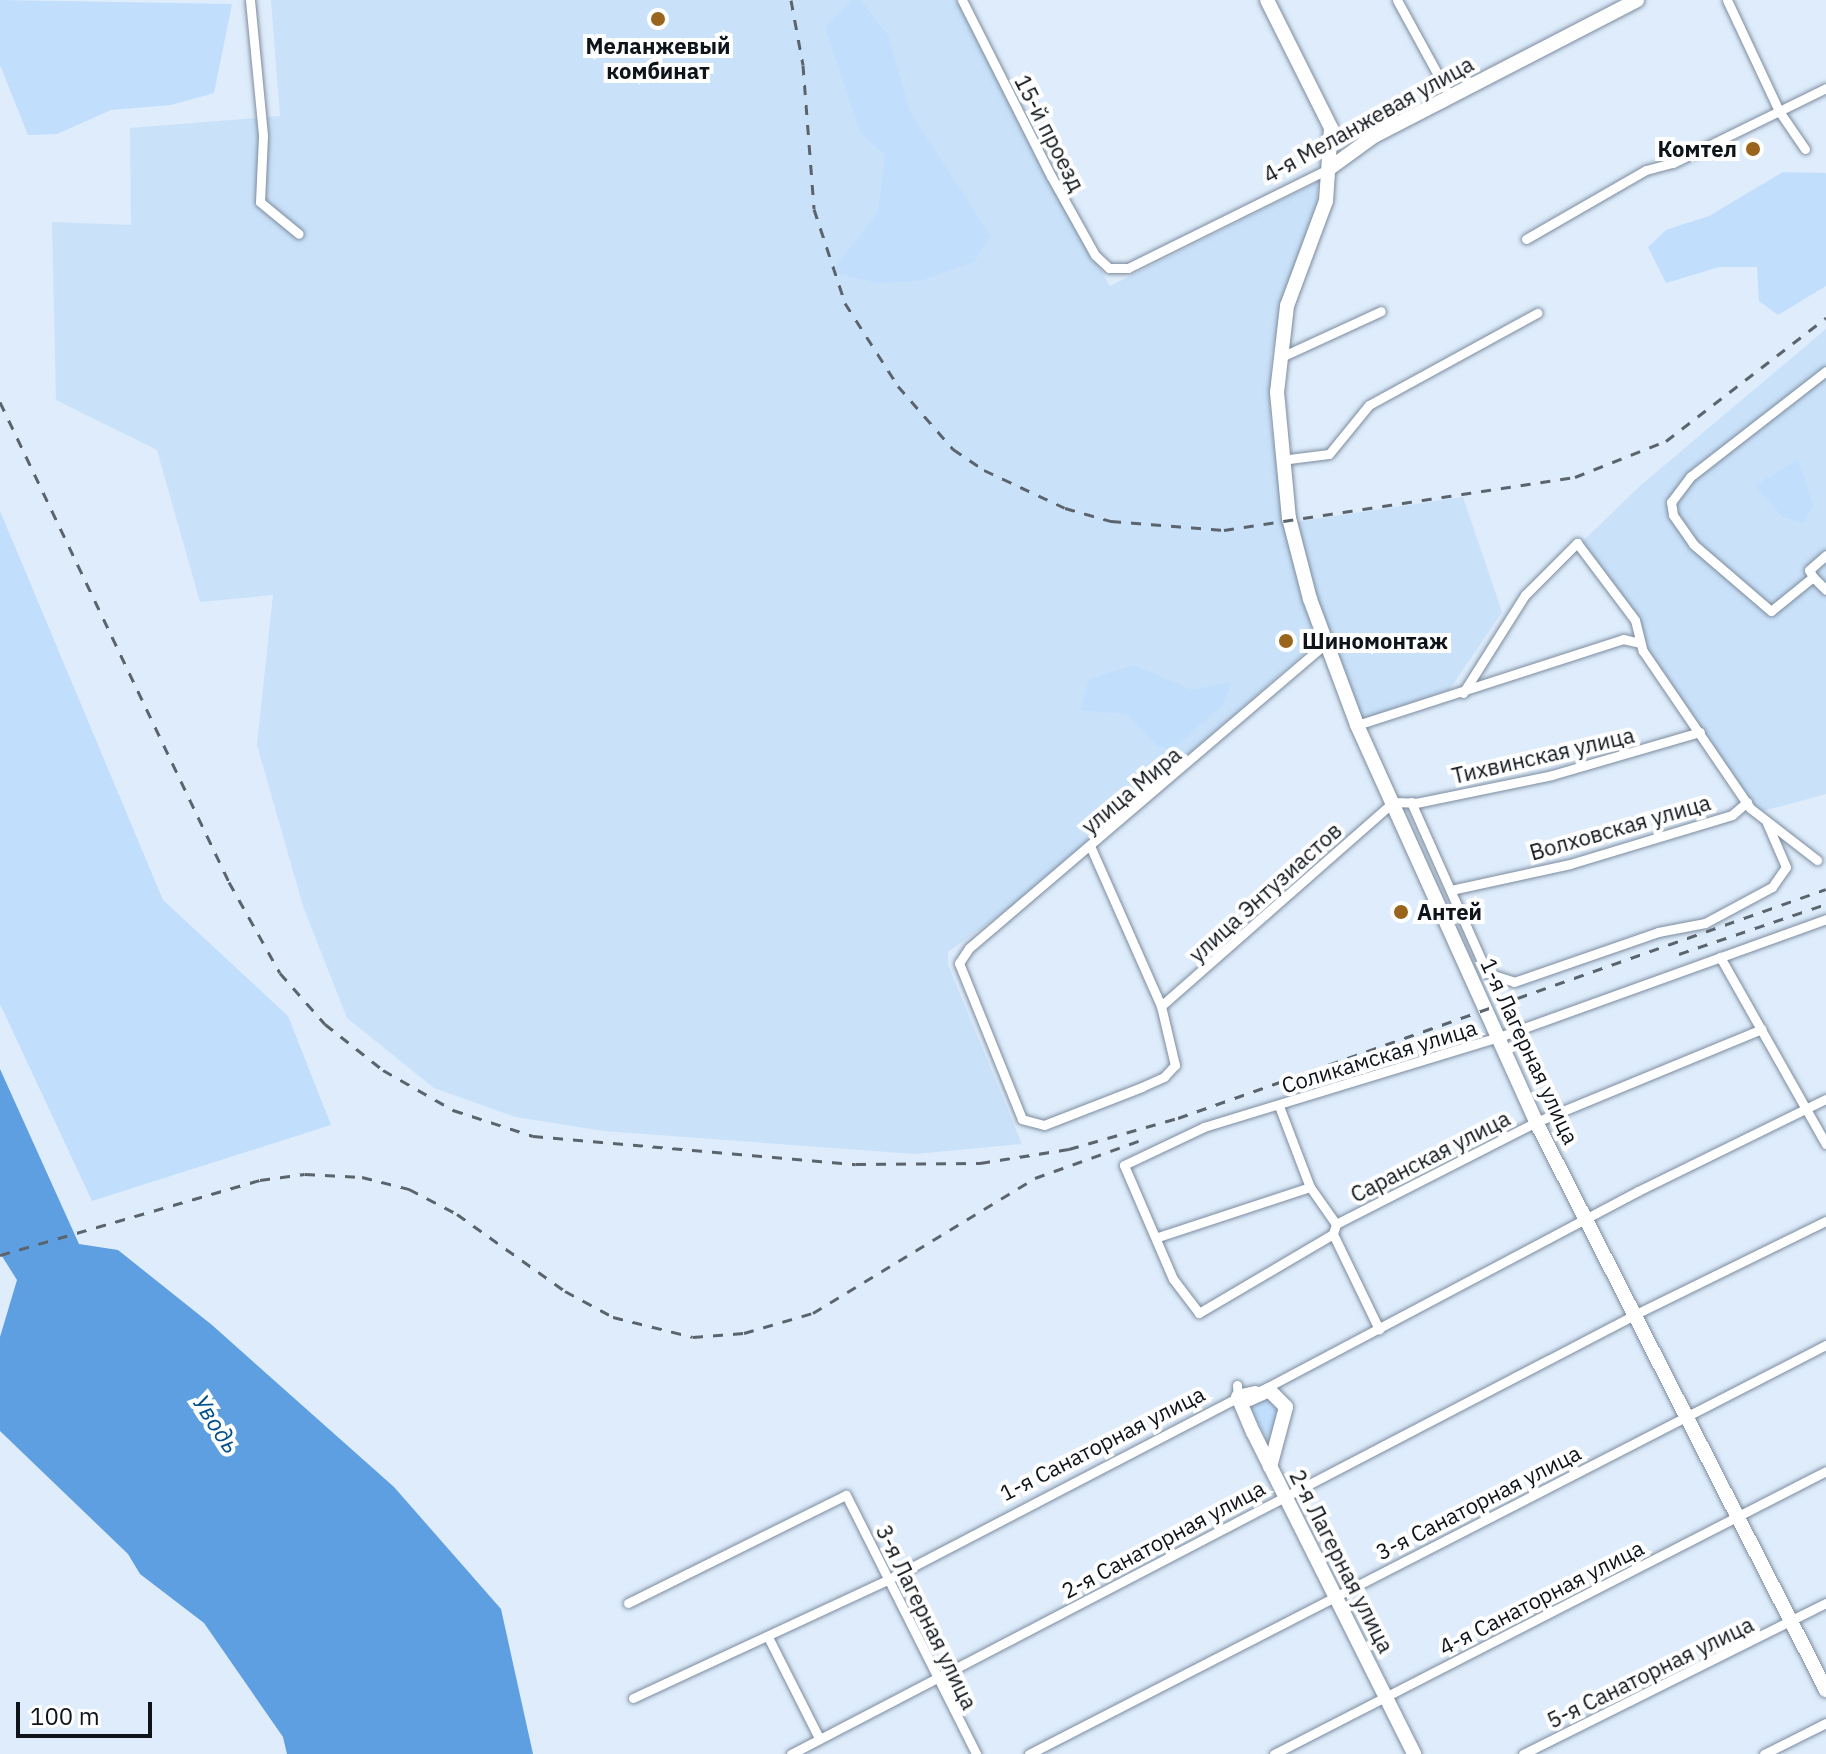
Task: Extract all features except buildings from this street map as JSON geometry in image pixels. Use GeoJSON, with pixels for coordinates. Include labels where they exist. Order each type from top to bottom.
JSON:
{"type":"FeatureCollection","features":[{"type":"Feature","properties":{"kind":"main road","name":"1-я Лагерная улица"},"geometry":{"type":"LineString","coordinates":[[1267,0],[1325,109],[1330,168],[1326,201],[1287,306],[1278,358],[1281,460],[1299,559],[1326,643],[1357,725],[1536,1122],[1638,1313],[1826,1690]]}},
{"type":"Feature","properties":{"kind":"main road","name":"4-я Меланжевая улица"},"geometry":{"type":"LineString","coordinates":[[1330,168],[1357,146],[1637,0]]}},
{"type":"Feature","properties":{"kind":"main road","name":"2-я Лагерная улица"},"geometry":{"type":"LineString","coordinates":[[1238,1391],[1246,1417],[1283,1496],[1414,1754]]}},
{"type":"Feature","properties":{"kind":"main road","name":"1-я Санаторная улица"},"geometry":{"type":"LineString","coordinates":[[1238,1391],[1255,1393]]}},
{"type":"Feature","properties":{"kind":"main road"},"geometry":{"type":"LineString","coordinates":[[1246,1417],[1247,1403],[1255,1393],[1275,1393],[1286,1407],[1271,1468]]}},
{"type":"Feature","properties":{"kind":"street"},"geometry":{"type":"LineString","coordinates":[[250,0],[263,136],[260,202],[299,234]]}},
{"type":"Feature","properties":{"kind":"street","name":"15-й проезд"},"geometry":{"type":"LineString","coordinates":[[962,0],[1095,255],[1118,271]]}},
{"type":"Feature","properties":{"kind":"street"},"geometry":{"type":"LineString","coordinates":[[1397,0],[1450,97]]}},
{"type":"Feature","properties":{"kind":"street"},"geometry":{"type":"LineString","coordinates":[[1727,0],[1779,111],[1805,149]]}},
{"type":"Feature","properties":{"kind":"street"},"geometry":{"type":"LineString","coordinates":[[1526,239],[1646,170],[1673,163],[1826,88]]}},
{"type":"Feature","properties":{"kind":"street","name":"4-я Меланжевая улица"},"geometry":{"type":"LineString","coordinates":[[1118,271],[1330,168]]}},
{"type":"Feature","properties":{"kind":"street"},"geometry":{"type":"LineString","coordinates":[[1278,358],[1381,311]]}},
{"type":"Feature","properties":{"kind":"street"},"geometry":{"type":"LineString","coordinates":[[1281,460],[1329,454],[1369,405],[1537,313]]}},
{"type":"Feature","properties":{"kind":"street"},"geometry":{"type":"LineString","coordinates":[[1813,577],[1771,611],[1693,544],[1673,515],[1671,502],[1690,477],[1826,371]]}},
{"type":"Feature","properties":{"kind":"street"},"geometry":{"type":"LineString","coordinates":[[1463,693],[1525,595],[1577,543],[1635,620],[1640,643],[1747,802],[1766,821],[1817,860]]}},
{"type":"Feature","properties":{"kind":"street"},"geometry":{"type":"LineString","coordinates":[[1826,555],[1809,570],[1826,590]]}},
{"type":"Feature","properties":{"kind":"street"},"geometry":{"type":"LineString","coordinates":[[1357,725],[1623,639],[1640,643]]}},
{"type":"Feature","properties":{"kind":"street","name":"улица Мира"},"geometry":{"type":"LineString","coordinates":[[1161,1006],[1175,1065],[1164,1077],[1044,1125],[1022,1119],[959,963],[969,948],[1091,848],[1326,643]]}},
{"type":"Feature","properties":{"kind":"street","name":"Тихвинская улица"},"geometry":{"type":"LineString","coordinates":[[1393,802],[1411,802],[1552,775],[1700,732]]}},
{"type":"Feature","properties":{"kind":"street","name":"улица Энтузиастов"},"geometry":{"type":"LineString","coordinates":[[1161,1006],[1393,802]]}},
{"type":"Feature","properties":{"kind":"street"},"geometry":{"type":"LineString","coordinates":[[1411,802],[1487,973],[1514,982],[1658,932],[1705,923],[1772,887],[1786,867],[1766,821]]}},
{"type":"Feature","properties":{"kind":"street","name":"Волховская улица"},"geometry":{"type":"LineString","coordinates":[[1451,890],[1641,843],[1732,815],[1747,802]]}},
{"type":"Feature","properties":{"kind":"street"},"geometry":{"type":"LineString","coordinates":[[1091,848],[1161,1006]]}},
{"type":"Feature","properties":{"kind":"street","name":"Соликамская улица"},"geometry":{"type":"LineString","coordinates":[[1158,1237],[1124,1165],[1204,1127],[1499,1037],[1826,919]]}},
{"type":"Feature","properties":{"kind":"street"},"geometry":{"type":"LineString","coordinates":[[1720,957],[1826,1144]]}},
{"type":"Feature","properties":{"kind":"street","name":"Саранская улица"},"geometry":{"type":"LineString","coordinates":[[1158,1237],[1173,1279],[1199,1313],[1334,1229],[1536,1122],[1762,1029]]}},
{"type":"Feature","properties":{"kind":"street","name":"1-я Санаторная улица"},"geometry":{"type":"LineString","coordinates":[[1255,1393],[1586,1219],[1826,1099]]}},
{"type":"Feature","properties":{"kind":"street"},"geometry":{"type":"LineString","coordinates":[[1279,1106],[1310,1187],[1334,1229],[1379,1329]]}},
{"type":"Feature","properties":{"kind":"street"},"geometry":{"type":"LineString","coordinates":[[1158,1237],[1310,1187]]}},
{"type":"Feature","properties":{"kind":"street","name":"2-я Санаторная улица"},"geometry":{"type":"LineString","coordinates":[[791,1754],[1638,1313],[1826,1221]]}},
{"type":"Feature","properties":{"kind":"street","name":"3-я Санаторная улица"},"geometry":{"type":"LineString","coordinates":[[1029,1754],[1333,1595],[1826,1345]]}},
{"type":"Feature","properties":{"kind":"street","name":"1-я Санаторная улица"},"geometry":{"type":"LineString","coordinates":[[633,1698],[887,1580],[1238,1391]]}},
{"type":"Feature","properties":{"kind":"street","name":"4-я Санаторная улица"},"geometry":{"type":"LineString","coordinates":[[1274,1754],[1826,1471]]}},
{"type":"Feature","properties":{"kind":"street","name":"3-я Лагерная улица"},"geometry":{"type":"LineString","coordinates":[[628,1603],[846,1495],[976,1754]]}},
{"type":"Feature","properties":{"kind":"street","name":"5-я Санаторная улица"},"geometry":{"type":"LineString","coordinates":[[1523,1754],[1826,1603]]}},
{"type":"Feature","properties":{"kind":"street"},"geometry":{"type":"LineString","coordinates":[[768,1637],[819,1738]]}},
{"type":"Feature","properties":{"kind":"street"},"geometry":{"type":"LineString","coordinates":[[1764,1754],[1826,1723]]}},
{"type":"Feature","properties":{"kind":"shaded area"},"geometry":{"type":"Polygon","coordinates":[[[0,0],[232,4],[214,93],[171,105],[111,110],[57,134],[28,135],[0,65],[0,0]]]}},
{"type":"Feature","properties":{"kind":"shaded area"},"geometry":{"type":"Polygon","coordinates":[[[271,0],[959,0],[1048,179],[1110,286],[1318,182],[1317,203],[1288,283],[1271,354],[1270,419],[1282,505],[1319,641],[1018,902],[948,952],[948,965],[1022,1144],[915,1154],[604,1131],[516,1117],[434,1088],[347,1018],[303,906],[257,745],[273,595],[200,602],[157,450],[56,400],[52,222],[131,225],[130,128],[280,116],[271,0]]]}},
{"type":"Feature","properties":{"kind":"shaded area"},"geometry":{"type":"Polygon","coordinates":[[[852,0],[860,0],[888,35],[910,112],[991,236],[974,262],[920,281],[879,283],[831,272],[878,212],[885,155],[860,132],[825,27],[852,0]]]}},
{"type":"Feature","properties":{"kind":"shaded area"},"geometry":{"type":"Polygon","coordinates":[[[1783,172],[1826,173],[1826,286],[1778,315],[1759,301],[1757,267],[1719,267],[1666,283],[1648,247],[1666,230],[1709,216],[1783,172]]]}},
{"type":"Feature","properties":{"kind":"shaded area"},"geometry":{"type":"Polygon","coordinates":[[[1826,329],[1826,794],[1759,812],[1637,638],[1634,617],[1581,543],[1641,485],[1826,329]]]}},
{"type":"Feature","properties":{"kind":"shaded area"},"geometry":{"type":"Polygon","coordinates":[[[1798,459],[1813,505],[1804,523],[1783,517],[1755,486],[1798,459]]]}},
{"type":"Feature","properties":{"kind":"shaded area"},"geometry":{"type":"Polygon","coordinates":[[[1463,497],[1502,612],[1450,689],[1362,722],[1324,624],[1294,522],[1463,497]]]}},
{"type":"Feature","properties":{"kind":"shaded area"},"geometry":{"type":"Polygon","coordinates":[[[0,511],[163,900],[288,1016],[331,1125],[92,1201],[0,1004],[0,511]]]}},
{"type":"Feature","properties":{"kind":"shaded area"},"geometry":{"type":"Polygon","coordinates":[[[1134,665],[1192,690],[1231,682],[1224,704],[1172,750],[1157,746],[1126,714],[1080,710],[1089,679],[1134,665]]]}},
{"type":"Feature","properties":{"kind":"shaded area"},"geometry":{"type":"Polygon","coordinates":[[[1269,1398],[1279,1412],[1268,1441],[1251,1409],[1260,1399],[1269,1398]]]}},
{"type":"Feature","properties":{"kind":"water","name":"Уводь"},"geometry":{"type":"Polygon","coordinates":[[[0,1069],[79,1244],[118,1250],[212,1325],[394,1487],[501,1609],[533,1754],[287,1754],[283,1737],[204,1623],[140,1574],[128,1554],[0,1431],[0,1337],[17,1280],[0,1253],[0,1069]]]}},
{"type":"Feature","properties":{"kind":"railway"},"geometry":{"type":"LineString","coordinates":[[791,0],[803,65],[814,209],[845,303],[898,386],[953,449],[984,470],[1065,508],[1111,521],[1224,530],[1575,477],[1666,441],[1826,318]]}},
{"type":"Feature","properties":{"kind":"railway"},"geometry":{"type":"LineString","coordinates":[[0,402],[229,882],[280,973],[325,1024],[383,1070],[453,1110],[533,1136],[856,1164],[980,1163],[1069,1149],[1178,1118],[1826,889]]}},
{"type":"Feature","properties":{"kind":"railway"},"geometry":{"type":"LineString","coordinates":[[1679,954],[1826,904]]}},
{"type":"Feature","properties":{"kind":"railway"},"geometry":{"type":"LineString","coordinates":[[0,1255],[260,1180],[305,1174],[362,1177],[409,1189],[457,1214],[565,1291],[613,1317],[693,1337],[744,1333],[813,1313],[1035,1178],[1147,1138]]}},
{"type":"Feature","properties":{"kind":"place","name":"Меланжевый комбинат"},"geometry":{"type":"Point","coordinates":[658,19]}},
{"type":"Feature","properties":{"kind":"place","name":"Комтел"},"geometry":{"type":"Point","coordinates":[1753,149]}},
{"type":"Feature","properties":{"kind":"place","name":"Шиномонтаж"},"geometry":{"type":"Point","coordinates":[1286,641]}},
{"type":"Feature","properties":{"kind":"place","name":"Антей"},"geometry":{"type":"Point","coordinates":[1401,912]}}]}
